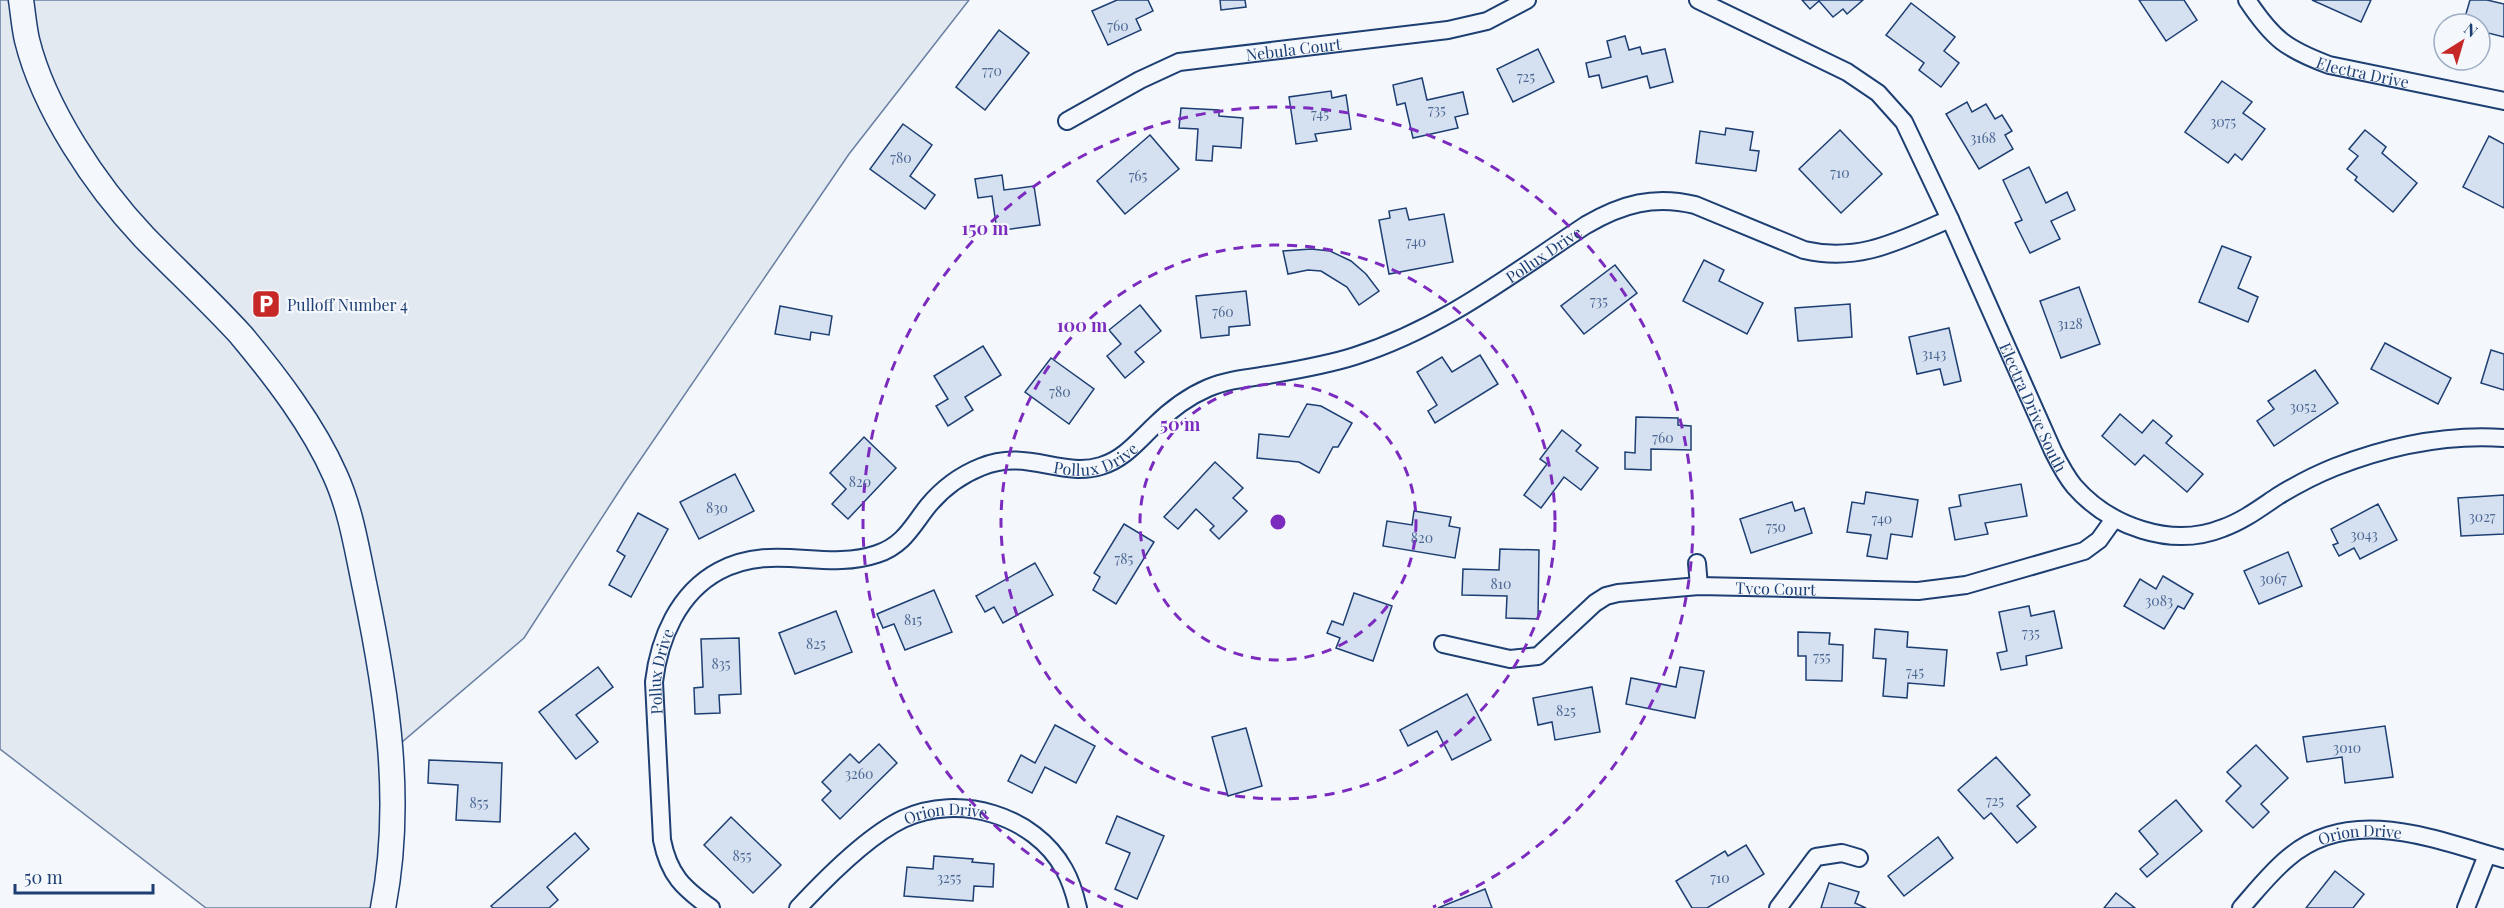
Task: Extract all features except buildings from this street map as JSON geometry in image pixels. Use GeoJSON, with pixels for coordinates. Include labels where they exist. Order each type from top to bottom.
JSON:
{"type":"FeatureCollection","features":[{"type":"Feature","properties":{"kind":"street"},"geometry":{"type":"LineString","coordinates":[[21,0],[27,42],[50,100],[69,138],[113,200],[142,235],[240,335],[265,366],[292,401],[335,474],[354,533],[371,618],[391,751],[393,835],[383,908]]}},
{"type":"Feature","properties":{"kind":"street","name":"Nebula Court"},"geometry":{"type":"LineString","coordinates":[[1066,121],[1140,80],[1179,62],[1448,30],[1487,21],[1510,11],[1527,0]]}},
{"type":"Feature","properties":{"kind":"street","name":"Electra Drive South"},"geometry":{"type":"LineString","coordinates":[[1698,0],[1847,72],[1878,93],[1904,122],[2063,470],[2089,501],[2114,519],[2154,533],[2176,536],[2200,534],[2221,529],[2239,521],[2307,480],[2375,454],[2413,443],[2448,437],[2504,438]]}},
{"type":"Feature","properties":{"kind":"street","name":"Electra Drive"},"geometry":{"type":"LineString","coordinates":[[2247,0],[2271,34],[2304,56],[2330,65],[2504,101]]}},
{"type":"Feature","properties":{"kind":"street","name":"Pollux Drive"},"geometry":{"type":"LineString","coordinates":[[711,908],[683,887],[665,857],[662,840],[654,682],[657,658],[671,621],[682,604],[717,572],[763,557],[842,560],[858,559],[884,552],[903,540],[927,507],[953,482],[985,465],[1017,459],[1089,469],[1105,465],[1119,459],[1171,410],[1188,398],[1225,382],[1319,366],[1352,357],[1409,336],[1453,313],[1586,225],[1606,214],[1640,201],[1677,201],[1695,205],[1804,250],[1822,254],[1864,252],[1950,219]]}},
{"type":"Feature","properties":{"kind":"street","name":"Tyco Court"},"geometry":{"type":"LineString","coordinates":[[1443,644],[1510,659],[1538,656],[1606,596],[1699,586],[1863,591],[1942,589],[1966,585],[2074,555],[2099,540],[2114,519]]}},
{"type":"Feature","properties":{"kind":"street"},"geometry":{"type":"LineString","coordinates":[[1696,563],[1699,586]]}},
{"type":"Feature","properties":{"kind":"street","name":"Orion Drive"},"geometry":{"type":"LineString","coordinates":[[798,908],[818,886],[884,830],[903,819],[925,811],[948,808],[989,812],[1032,834],[1050,850],[1064,868],[1074,890],[1078,908]]}},
{"type":"Feature","properties":{"kind":"street","name":"Orion Drive"},"geometry":{"type":"LineString","coordinates":[[2241,908],[2289,857],[2306,845],[2328,835],[2352,830],[2392,830],[2504,859]]}},
{"type":"Feature","properties":{"kind":"street"},"geometry":{"type":"LineString","coordinates":[[1778,908],[1816,857],[1842,853],[1859,858]]}},
{"type":"Feature","properties":{"kind":"street"},"geometry":{"type":"LineString","coordinates":[[2466,908],[2487,855]]}},
{"type":"Feature","properties":{"kind":"shaded area"},"geometry":{"type":"Polygon","coordinates":[[[0,0],[969,0],[849,154],[625,482],[524,638],[401,743],[383,826],[372,908],[206,908],[0,749],[0,0]]]}},
{"type":"Feature","properties":{"kind":"place","name":"Pulloff Number 4"},"geometry":{"type":"Point","coordinates":[266,304]}}]}
